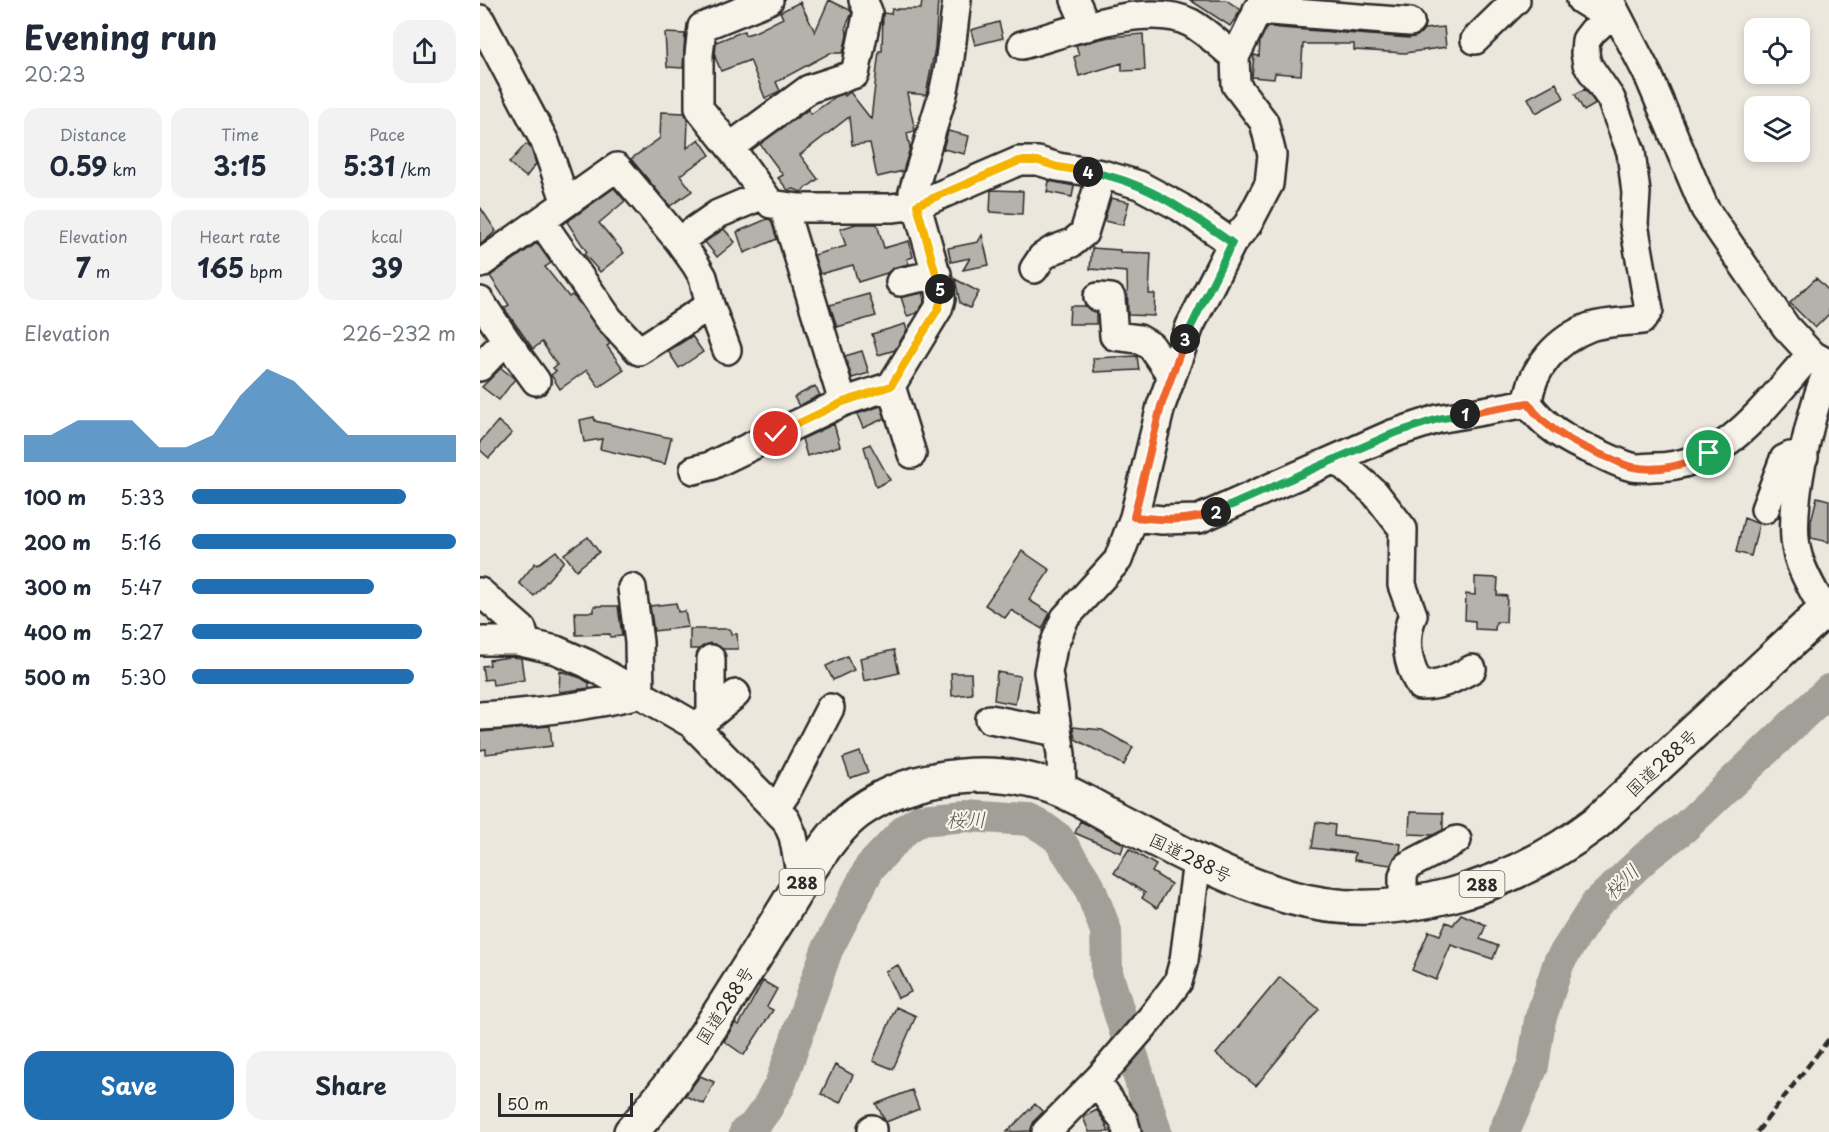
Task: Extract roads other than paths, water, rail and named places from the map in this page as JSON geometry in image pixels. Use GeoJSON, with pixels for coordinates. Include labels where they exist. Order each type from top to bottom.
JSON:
{"type":"FeatureCollection","features":[{"type":"Feature","properties":{"kind":"highway","name":"国道288号"},"geometry":{"type":"LineString","coordinates":[[631,1132],[678,1074],[802,882],[841,827],[856,814],[889,795],[944,779],[992,775],[1030,780],[1062,790],[1235,879],[1291,897],[1325,904],[1358,907],[1403,904],[1448,896],[1479,886],[1548,856],[1577,838],[1596,823],[1827,608]]}},
{"type":"Feature","properties":{"kind":"street"},"geometry":{"type":"LineString","coordinates":[[769,0],[702,27],[699,55],[699,108],[773,200],[843,402]]}},
{"type":"Feature","properties":{"kind":"street"},"geometry":{"type":"LineString","coordinates":[[730,147],[810,89],[855,74],[868,11],[863,0]]}},
{"type":"Feature","properties":{"kind":"street"},"geometry":{"type":"LineString","coordinates":[[694,470],[710,466],[843,402],[891,386],[938,309],[941,299],[937,274],[913,192],[943,94],[949,66],[957,0]]}},
{"type":"Feature","properties":{"kind":"street"},"geometry":{"type":"LineString","coordinates":[[1075,0],[1087,27]]}},
{"type":"Feature","properties":{"kind":"street"},"geometry":{"type":"LineString","coordinates":[[1474,40],[1516,0]]}},
{"type":"Feature","properties":{"kind":"street"},"geometry":{"type":"LineString","coordinates":[[1581,0],[1612,11],[1649,77],[1705,209],[1772,310],[1823,362]]}},
{"type":"Feature","properties":{"kind":"street"},"geometry":{"type":"LineString","coordinates":[[1062,790],[1062,765],[1048,672],[1053,647],[1065,618],[1118,560],[1134,517],[1155,429],[1171,375],[1190,326],[1232,243],[1248,224],[1264,196],[1272,168],[1272,155],[1264,122],[1236,85],[1235,57],[1260,5],[1356,9],[1410,22]]}},
{"type":"Feature","properties":{"kind":"street"},"geometry":{"type":"LineString","coordinates":[[1022,45],[1123,18],[1169,15],[1186,11],[1235,57]]}},
{"type":"Feature","properties":{"kind":"street"},"geometry":{"type":"LineString","coordinates":[[1612,11],[1586,40],[1585,53],[1587,64],[1611,99],[1621,121],[1630,152],[1636,193],[1634,224],[1649,310],[1642,320],[1607,323],[1590,328],[1563,342],[1537,373],[1529,391],[1528,403],[1553,430],[1588,449],[1633,467],[1667,467],[1694,461],[1736,436],[1766,406],[1823,362]]}},
{"type":"Feature","properties":{"kind":"street"},"geometry":{"type":"LineString","coordinates":[[480,19],[545,142],[566,203]]}},
{"type":"Feature","properties":{"kind":"street"},"geometry":{"type":"LineString","coordinates":[[679,241],[718,214],[773,200],[799,208],[892,208],[917,205],[1019,161],[1038,161],[1058,167],[1102,174],[1150,191],[1180,207],[1232,243]]}},
{"type":"Feature","properties":{"kind":"street"},"geometry":{"type":"LineString","coordinates":[[480,264],[617,167],[679,241],[703,277],[727,350]]}},
{"type":"Feature","properties":{"kind":"street"},"geometry":{"type":"LineString","coordinates":[[1035,269],[1042,257],[1072,243],[1084,234],[1102,174]]}},
{"type":"Feature","properties":{"kind":"street"},"geometry":{"type":"LineString","coordinates":[[542,221],[609,319],[639,351],[710,304]]}},
{"type":"Feature","properties":{"kind":"street"},"geometry":{"type":"LineString","coordinates":[[900,282],[937,274]]}},
{"type":"Feature","properties":{"kind":"street"},"geometry":{"type":"LineString","coordinates":[[1098,297],[1111,298],[1114,336],[1139,339],[1151,346],[1171,375]]}},
{"type":"Feature","properties":{"kind":"street"},"geometry":{"type":"LineString","coordinates":[[480,301],[536,381]]}},
{"type":"Feature","properties":{"kind":"street"},"geometry":{"type":"LineString","coordinates":[[480,367],[506,340]]}},
{"type":"Feature","properties":{"kind":"street"},"geometry":{"type":"LineString","coordinates":[[1823,362],[1795,515],[1796,550],[1801,567],[1827,608]]}},
{"type":"Feature","properties":{"kind":"street"},"geometry":{"type":"LineString","coordinates":[[891,386],[912,454]]}},
{"type":"Feature","properties":{"kind":"street"},"geometry":{"type":"LineString","coordinates":[[1134,517],[1162,520],[1199,519],[1392,434],[1438,419],[1528,403]]}},
{"type":"Feature","properties":{"kind":"street"},"geometry":{"type":"LineString","coordinates":[[1765,509],[1784,459],[1790,456],[1804,457]]}},
{"type":"Feature","properties":{"kind":"street"},"geometry":{"type":"LineString","coordinates":[[1336,459],[1375,493],[1403,529],[1402,585],[1413,615],[1407,628],[1408,659],[1420,686],[1435,686],[1450,682],[1472,669]]}},
{"type":"Feature","properties":{"kind":"street"},"geometry":{"type":"LineString","coordinates":[[632,588],[639,642],[640,694]]}},
{"type":"Feature","properties":{"kind":"street"},"geometry":{"type":"LineString","coordinates":[[480,592],[522,629],[526,643]]}},
{"type":"Feature","properties":{"kind":"street"},"geometry":{"type":"LineString","coordinates":[[480,641],[501,640],[556,650],[640,694],[703,721],[786,820],[793,836],[802,882]]}},
{"type":"Feature","properties":{"kind":"street"},"geometry":{"type":"LineString","coordinates":[[703,721],[711,659]]}},
{"type":"Feature","properties":{"kind":"street"},"geometry":{"type":"LineString","coordinates":[[480,716],[543,713],[594,705],[640,694]]}},
{"type":"Feature","properties":{"kind":"street"},"geometry":{"type":"LineString","coordinates":[[703,721],[736,694]]}},
{"type":"Feature","properties":{"kind":"street"},"geometry":{"type":"LineString","coordinates":[[776,808],[830,708]]}},
{"type":"Feature","properties":{"kind":"street"},"geometry":{"type":"LineString","coordinates":[[990,720],[1057,732]]}},
{"type":"Feature","properties":{"kind":"street"},"geometry":{"type":"LineString","coordinates":[[1403,904],[1403,876],[1407,866],[1457,840]]}},
{"type":"Feature","properties":{"kind":"street"},"geometry":{"type":"LineString","coordinates":[[1046,1132],[1098,1079],[1151,1018],[1178,982],[1184,960],[1197,861]]}},
{"type":"Feature","properties":{"kind":"street"},"geometry":{"type":"LineString","coordinates":[[1098,1079],[1124,1121],[1127,1132]]}},
{"type":"Feature","properties":{"kind":"waterway","name":"桜川"},"geometry":{"type":"LineString","coordinates":[[1504,1132],[1533,1066],[1540,1020],[1559,962],[1596,904],[1647,856],[1685,827],[1829,690]]}},
{"type":"Feature","properties":{"kind":"waterway","name":"桜川"},"geometry":{"type":"LineString","coordinates":[[745,1132],[753,1127],[780,1085],[827,950],[870,867],[906,829],[920,820],[967,816],[1029,820],[1044,828],[1058,838],[1089,886],[1106,931],[1107,973],[1156,1132]]}},
{"type":"Feature","properties":{"kind":"railway"},"geometry":{"type":"LineString","coordinates":[[1757,1132],[1829,1039]]}}]}
